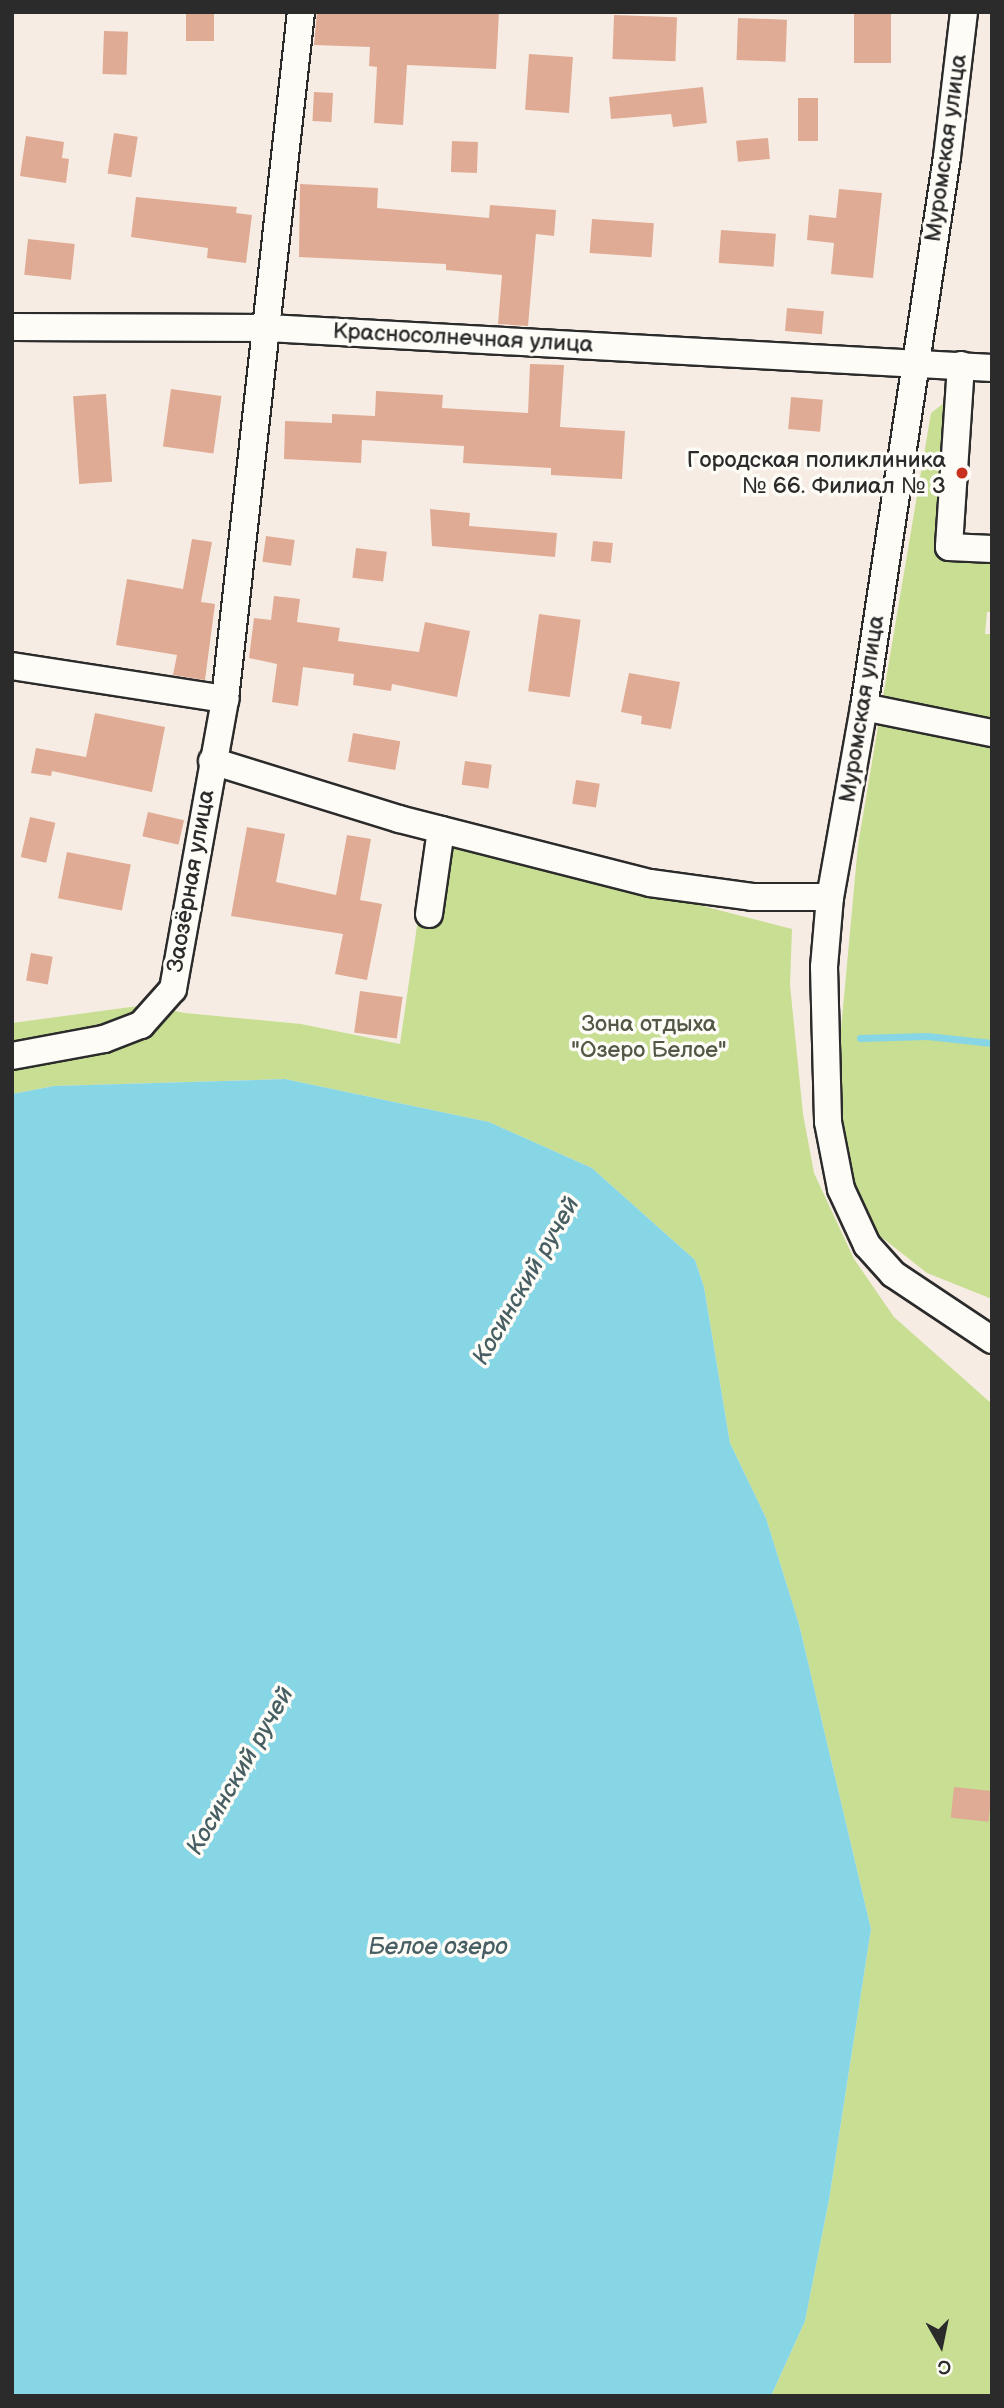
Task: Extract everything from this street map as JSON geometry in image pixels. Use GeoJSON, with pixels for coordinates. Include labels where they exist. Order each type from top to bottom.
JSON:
{"type":"FeatureCollection","features":[{"type":"Feature","properties":{"kind":"street","name":"Заозёрная улица"},"geometry":{"type":"LineString","coordinates":[[12,1056],[104,1039],[141,1025],[173,989],[225,699],[301,12]]}},
{"type":"Feature","properties":{"kind":"street","name":"Муромская улица"},"geometry":{"type":"LineString","coordinates":[[964,12],[947,157],[864,707],[830,897],[824,967],[828,1122],[841,1189],[867,1245],[893,1274],[992,1340]]}},
{"type":"Feature","properties":{"kind":"street","name":"Красносолнечная улица"},"geometry":{"type":"LineString","coordinates":[[12,327],[268,328],[914,362],[992,369]]}},
{"type":"Feature","properties":{"kind":"street"},"geometry":{"type":"LineString","coordinates":[[961,365],[949,547],[992,550]]}},
{"type":"Feature","properties":{"kind":"street"},"geometry":{"type":"LineString","coordinates":[[12,666],[225,699]]}},
{"type":"Feature","properties":{"kind":"street"},"geometry":{"type":"LineString","coordinates":[[864,707],[992,733]]}},
{"type":"Feature","properties":{"kind":"street"},"geometry":{"type":"LineString","coordinates":[[212,761],[442,830],[650,883],[752,897],[830,897]]}},
{"type":"Feature","properties":{"kind":"street"},"geometry":{"type":"LineString","coordinates":[[429,914],[442,830]]}},
{"type":"Feature","properties":{"kind":"green space"},"geometry":{"type":"Polygon","coordinates":[[[944,403],[953,414],[939,556],[992,561],[992,612],[987,612],[985,634],[992,634],[992,1299],[927,1273],[866,1225],[844,1151],[837,1073],[858,845],[931,413],[944,403]]]}},
{"type":"Feature","properties":{"kind":"green space","name":"Зона отдыха \"Озеро Белое\""},"geometry":{"type":"Polygon","coordinates":[[[430,836],[792,929],[790,985],[803,1114],[814,1173],[854,1259],[894,1317],[992,1404],[992,2396],[771,2396],[805,2321],[829,2200],[871,1929],[799,1624],[766,1518],[730,1443],[704,1287],[695,1260],[592,1168],[489,1122],[285,1079],[54,1086],[12,1094],[12,1023],[146,1005],[185,1013],[301,1024],[400,1044],[430,836]]]}},
{"type":"Feature","properties":{"kind":"water","name":"Белое озеро"},"geometry":{"type":"Polygon","coordinates":[[[285,1079],[489,1122],[592,1168],[695,1260],[704,1287],[730,1443],[766,1518],[799,1624],[871,1929],[829,2200],[805,2321],[771,2396],[12,2396],[12,1094],[54,1086],[285,1079]]]}},
{"type":"Feature","properties":{"kind":"building"},"geometry":{"type":"Polygon","coordinates":[[[186,12],[214,12],[214,41],[186,41],[186,12]]]}},
{"type":"Feature","properties":{"kind":"building"},"geometry":{"type":"Polygon","coordinates":[[[317,12],[499,12],[496,69],[407,65],[403,125],[374,123],[377,67],[369,66],[370,47],[314,45],[317,12]]]}},
{"type":"Feature","properties":{"kind":"building"},"geometry":{"type":"Polygon","coordinates":[[[854,12],[891,12],[891,63],[854,63],[854,12]]]}},
{"type":"Feature","properties":{"kind":"building"},"geometry":{"type":"Polygon","coordinates":[[[614,15],[677,17],[675,61],[612,59],[614,15]]]}},
{"type":"Feature","properties":{"kind":"building"},"geometry":{"type":"Polygon","coordinates":[[[738,18],[787,20],[786,62],[737,60],[738,18]]]}},
{"type":"Feature","properties":{"kind":"building"},"geometry":{"type":"Polygon","coordinates":[[[104,31],[128,32],[126,75],[102,74],[104,31]]]}},
{"type":"Feature","properties":{"kind":"building"},"geometry":{"type":"Polygon","coordinates":[[[529,54],[573,57],[569,113],[525,110],[529,54]]]}},
{"type":"Feature","properties":{"kind":"building"},"geometry":{"type":"Polygon","coordinates":[[[703,87],[707,123],[673,127],[671,114],[611,119],[609,97],[703,87]]]}},
{"type":"Feature","properties":{"kind":"building"},"geometry":{"type":"Polygon","coordinates":[[[314,92],[333,93],[331,122],[312,121],[314,92]]]}},
{"type":"Feature","properties":{"kind":"building"},"geometry":{"type":"Polygon","coordinates":[[[798,98],[818,98],[818,141],[798,141],[798,98]]]}},
{"type":"Feature","properties":{"kind":"building"},"geometry":{"type":"Polygon","coordinates":[[[114,133],[138,137],[131,177],[108,173],[114,133]]]}},
{"type":"Feature","properties":{"kind":"building"},"geometry":{"type":"Polygon","coordinates":[[[26,136],[64,142],[62,158],[69,159],[66,183],[20,176],[26,136]]]}},
{"type":"Feature","properties":{"kind":"building"},"geometry":{"type":"Polygon","coordinates":[[[768,138],[770,159],[738,162],[736,141],[768,138]]]}},
{"type":"Feature","properties":{"kind":"building"},"geometry":{"type":"Polygon","coordinates":[[[452,141],[478,142],[477,173],[451,172],[452,141]]]}},
{"type":"Feature","properties":{"kind":"building"},"geometry":{"type":"Polygon","coordinates":[[[300,184],[378,188],[377,208],[489,218],[490,205],[556,210],[554,236],[536,234],[528,326],[498,324],[502,275],[446,270],[446,264],[299,257],[300,184]]]}},
{"type":"Feature","properties":{"kind":"building"},"geometry":{"type":"Polygon","coordinates":[[[839,189],[882,193],[873,278],[831,274],[834,243],[807,240],[809,215],[836,218],[839,189]]]}},
{"type":"Feature","properties":{"kind":"building"},"geometry":{"type":"Polygon","coordinates":[[[136,197],[237,207],[236,213],[252,215],[246,263],[207,258],[208,248],[131,237],[136,197]]]}},
{"type":"Feature","properties":{"kind":"building"},"geometry":{"type":"Polygon","coordinates":[[[592,219],[654,223],[651,257],[590,253],[592,219]]]}},
{"type":"Feature","properties":{"kind":"building"},"geometry":{"type":"Polygon","coordinates":[[[721,230],[776,234],[774,267],[719,263],[721,230]]]}},
{"type":"Feature","properties":{"kind":"building"},"geometry":{"type":"Polygon","coordinates":[[[28,239],[75,244],[71,280],[24,275],[28,239]]]}},
{"type":"Feature","properties":{"kind":"building"},"geometry":{"type":"Polygon","coordinates":[[[787,308],[824,311],[822,334],[785,331],[787,308]]]}},
{"type":"Feature","properties":{"kind":"building"},"geometry":{"type":"Polygon","coordinates":[[[530,364],[564,365],[560,427],[625,431],[622,479],[551,475],[551,468],[463,463],[464,446],[362,440],[361,463],[284,459],[285,421],[332,423],[332,414],[375,416],[376,391],[443,395],[442,408],[528,413],[530,364]]]}},
{"type":"Feature","properties":{"kind":"building"},"geometry":{"type":"Polygon","coordinates":[[[171,389],[222,396],[213,454],[163,446],[171,389]]]}},
{"type":"Feature","properties":{"kind":"building"},"geometry":{"type":"Polygon","coordinates":[[[106,394],[112,482],[79,484],[73,396],[106,394]]]}},
{"type":"Feature","properties":{"kind":"building"},"geometry":{"type":"Polygon","coordinates":[[[791,397],[823,400],[820,432],[788,429],[791,397]]]}},
{"type":"Feature","properties":{"kind":"building"},"geometry":{"type":"Polygon","coordinates":[[[430,509],[470,513],[469,526],[557,533],[555,557],[432,546],[430,509]]]}},
{"type":"Feature","properties":{"kind":"building"},"geometry":{"type":"Polygon","coordinates":[[[266,536],[295,540],[291,566],[262,562],[266,536]]]}},
{"type":"Feature","properties":{"kind":"building"},"geometry":{"type":"Polygon","coordinates":[[[192,539],[212,542],[201,602],[215,604],[205,680],[173,675],[177,655],[116,645],[127,579],[183,589],[192,539]]]}},
{"type":"Feature","properties":{"kind":"building"},"geometry":{"type":"Polygon","coordinates":[[[593,541],[613,543],[611,563],[591,561],[593,541]]]}},
{"type":"Feature","properties":{"kind":"building"},"geometry":{"type":"Polygon","coordinates":[[[356,548],[387,552],[383,582],[352,578],[356,548]]]}},
{"type":"Feature","properties":{"kind":"building"},"geometry":{"type":"Polygon","coordinates":[[[274,596],[300,599],[297,622],[340,628],[338,641],[419,652],[425,622],[470,631],[457,697],[392,684],[391,691],[353,685],[354,674],[303,667],[298,706],[272,702],[277,664],[249,658],[254,618],[271,620],[274,596]]]}},
{"type":"Feature","properties":{"kind":"building"},"geometry":{"type":"Polygon","coordinates":[[[539,614],[581,620],[570,697],[528,691],[539,614]]]}},
{"type":"Feature","properties":{"kind":"building"},"geometry":{"type":"Polygon","coordinates":[[[629,673],[680,682],[671,729],[641,724],[642,716],[621,712],[629,673]]]}},
{"type":"Feature","properties":{"kind":"building"},"geometry":{"type":"Polygon","coordinates":[[[95,713],[165,727],[152,792],[52,771],[51,776],[31,773],[36,748],[86,757],[95,713]]]}},
{"type":"Feature","properties":{"kind":"building"},"geometry":{"type":"Polygon","coordinates":[[[353,733],[400,741],[395,770],[348,762],[353,733]]]}},
{"type":"Feature","properties":{"kind":"building"},"geometry":{"type":"Polygon","coordinates":[[[465,761],[492,765],[488,789],[462,785],[465,761]]]}},
{"type":"Feature","properties":{"kind":"building"},"geometry":{"type":"Polygon","coordinates":[[[576,780],[600,784],[596,807],[572,804],[576,780]]]}},
{"type":"Feature","properties":{"kind":"building"},"geometry":{"type":"Polygon","coordinates":[[[148,812],[184,820],[178,845],[142,836],[148,812]]]}},
{"type":"Feature","properties":{"kind":"building"},"geometry":{"type":"Polygon","coordinates":[[[30,817],[55,823],[46,863],[21,857],[30,817]]]}},
{"type":"Feature","properties":{"kind":"building"},"geometry":{"type":"Polygon","coordinates":[[[247,827],[285,834],[276,882],[336,895],[347,835],[371,839],[360,900],[382,904],[367,980],[335,974],[343,934],[231,916],[247,827]]]}},
{"type":"Feature","properties":{"kind":"building"},"geometry":{"type":"Polygon","coordinates":[[[67,852],[131,864],[122,911],[58,898],[67,852]]]}},
{"type":"Feature","properties":{"kind":"building"},"geometry":{"type":"Polygon","coordinates":[[[31,953],[53,957],[48,984],[26,981],[31,953]]]}},
{"type":"Feature","properties":{"kind":"building"},"geometry":{"type":"Polygon","coordinates":[[[360,991],[403,997],[397,1039],[354,1033],[360,991]]]}},
{"type":"Feature","properties":{"kind":"building"},"geometry":{"type":"Polygon","coordinates":[[[954,1787],[992,1791],[989,1822],[951,1818],[954,1787]]]}},
{"type":"Feature","properties":{"kind":"waterway","name":"Косинский ручей"},"geometry":{"type":"LineString","coordinates":[[860,1038],[927,1036],[992,1043]]}},
{"type":"Feature","properties":{"kind":"place","name":"Городская поликлиника № 66. Филиал № 3"},"geometry":{"type":"Point","coordinates":[962,473]}}]}
